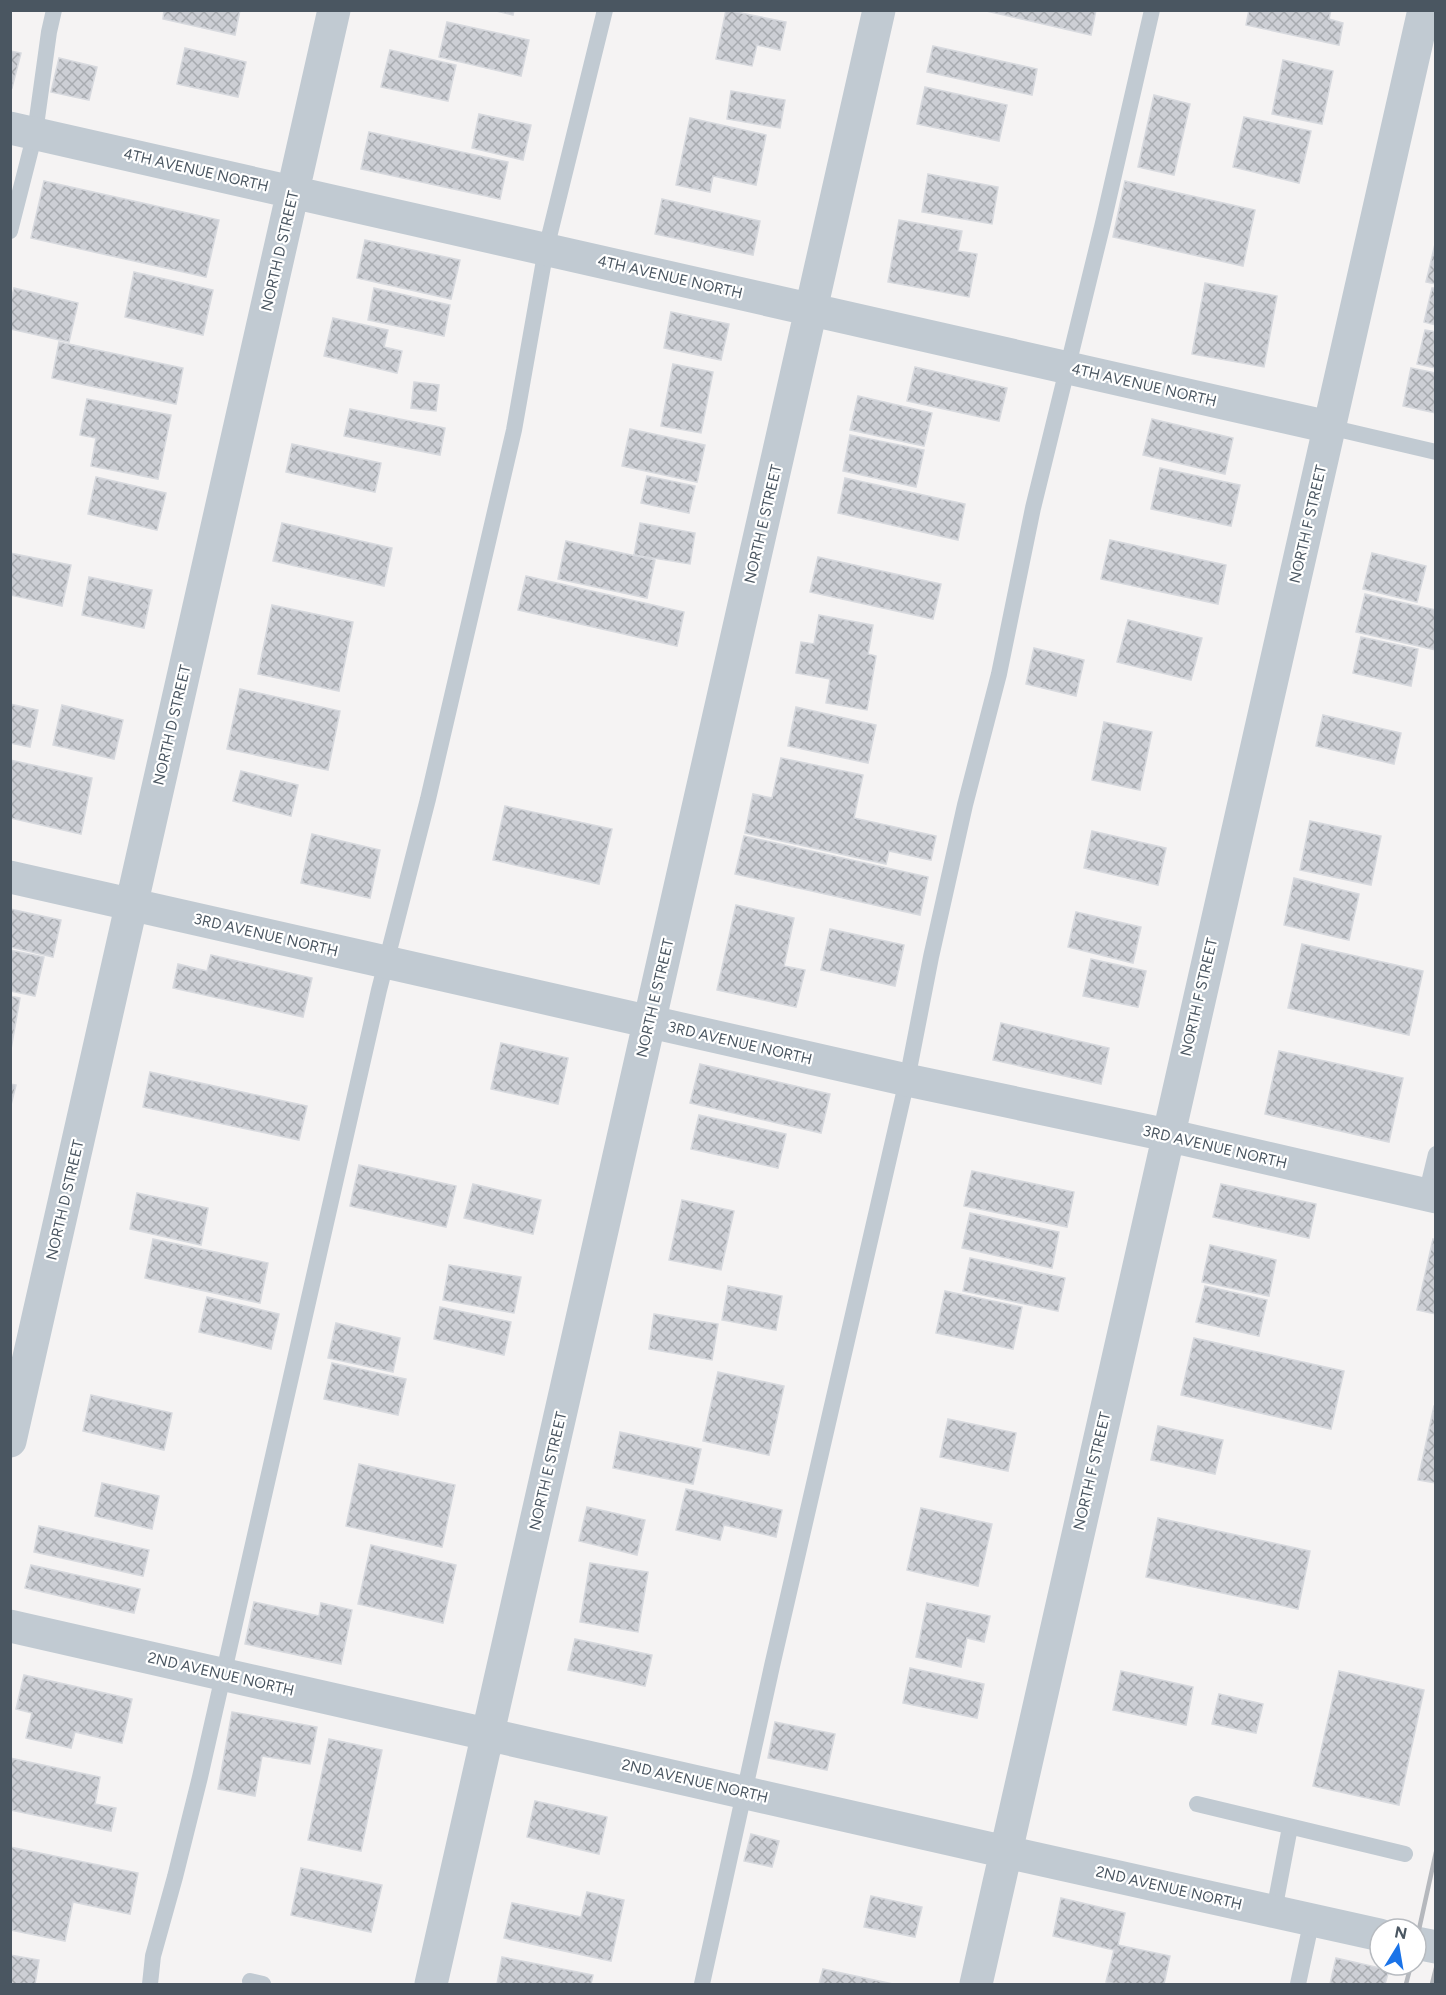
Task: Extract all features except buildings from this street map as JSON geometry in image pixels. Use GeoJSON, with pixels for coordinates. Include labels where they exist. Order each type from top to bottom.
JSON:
{"type":"FeatureCollection","features":[{"type":"Feature","properties":{"kind":"street","name":"NORTH D STREET"},"geometry":{"type":"LineString","coordinates":[[10,1440],[334,10]]}},
{"type":"Feature","properties":{"kind":"street","name":"NORTH E STREET"},"geometry":{"type":"LineString","coordinates":[[431,1984],[879,10]]}},
{"type":"Feature","properties":{"kind":"street","name":"NORTH F STREET"},"geometry":{"type":"LineString","coordinates":[[976,1984],[1424,10]]}},
{"type":"Feature","properties":{"kind":"street","name":"4TH AVENUE NORTH"},"geometry":{"type":"LineString","coordinates":[[23,131],[1329,428]]}},
{"type":"Feature","properties":{"kind":"street","name":"3RD AVENUE NORTH"},"geometry":{"type":"LineString","coordinates":[[10,877],[1431,1196]]}},
{"type":"Feature","properties":{"kind":"street","name":"2ND AVENUE NORTH"},"geometry":{"type":"LineString","coordinates":[[10,1626],[1368,1932]]}},
{"type":"Feature","properties":{"kind":"lane"},"geometry":{"type":"LineString","coordinates":[[10,231],[23,131],[54,10]]}},
{"type":"Feature","properties":{"kind":"lane"},"geometry":{"type":"LineString","coordinates":[[150,1984],[153,1956],[189,1822],[386,962],[431,788],[514,430],[546,249],[605,10]]}},
{"type":"Feature","properties":{"kind":"lane"},"geometry":{"type":"LineString","coordinates":[[702,1984],[772,1666],[908,1080],[936,935],[965,805],[999,674],[1033,508],[1103,223],[1152,10]]}},
{"type":"Feature","properties":{"kind":"lane"},"geometry":{"type":"LineString","coordinates":[[1329,428],[1436,452]]}},
{"type":"Feature","properties":{"kind":"lane"},"geometry":{"type":"LineString","coordinates":[[1431,1196],[1436,1154]]}},
{"type":"Feature","properties":{"kind":"lane"},"geometry":{"type":"LineString","coordinates":[[1197,1804],[1405,1854]]}},
{"type":"Feature","properties":{"kind":"lane"},"geometry":{"type":"LineString","coordinates":[[1274,1911],[1290,1827]]}},
{"type":"Feature","properties":{"kind":"lane"},"geometry":{"type":"LineString","coordinates":[[1298,1984],[1312,1919]]}},
{"type":"Feature","properties":{"kind":"railway"},"geometry":{"type":"LineString","coordinates":[[1422,1917],[1436,1852]]}},
{"type":"Feature","properties":{"kind":"railway"},"geometry":{"type":"LineString","coordinates":[[1432,1984],[1436,1968]]}},
{"type":"Feature","properties":{"kind":"railway"},"geometry":{"type":"LineString","coordinates":[[1406,1984],[1408,1977]]}}]}
